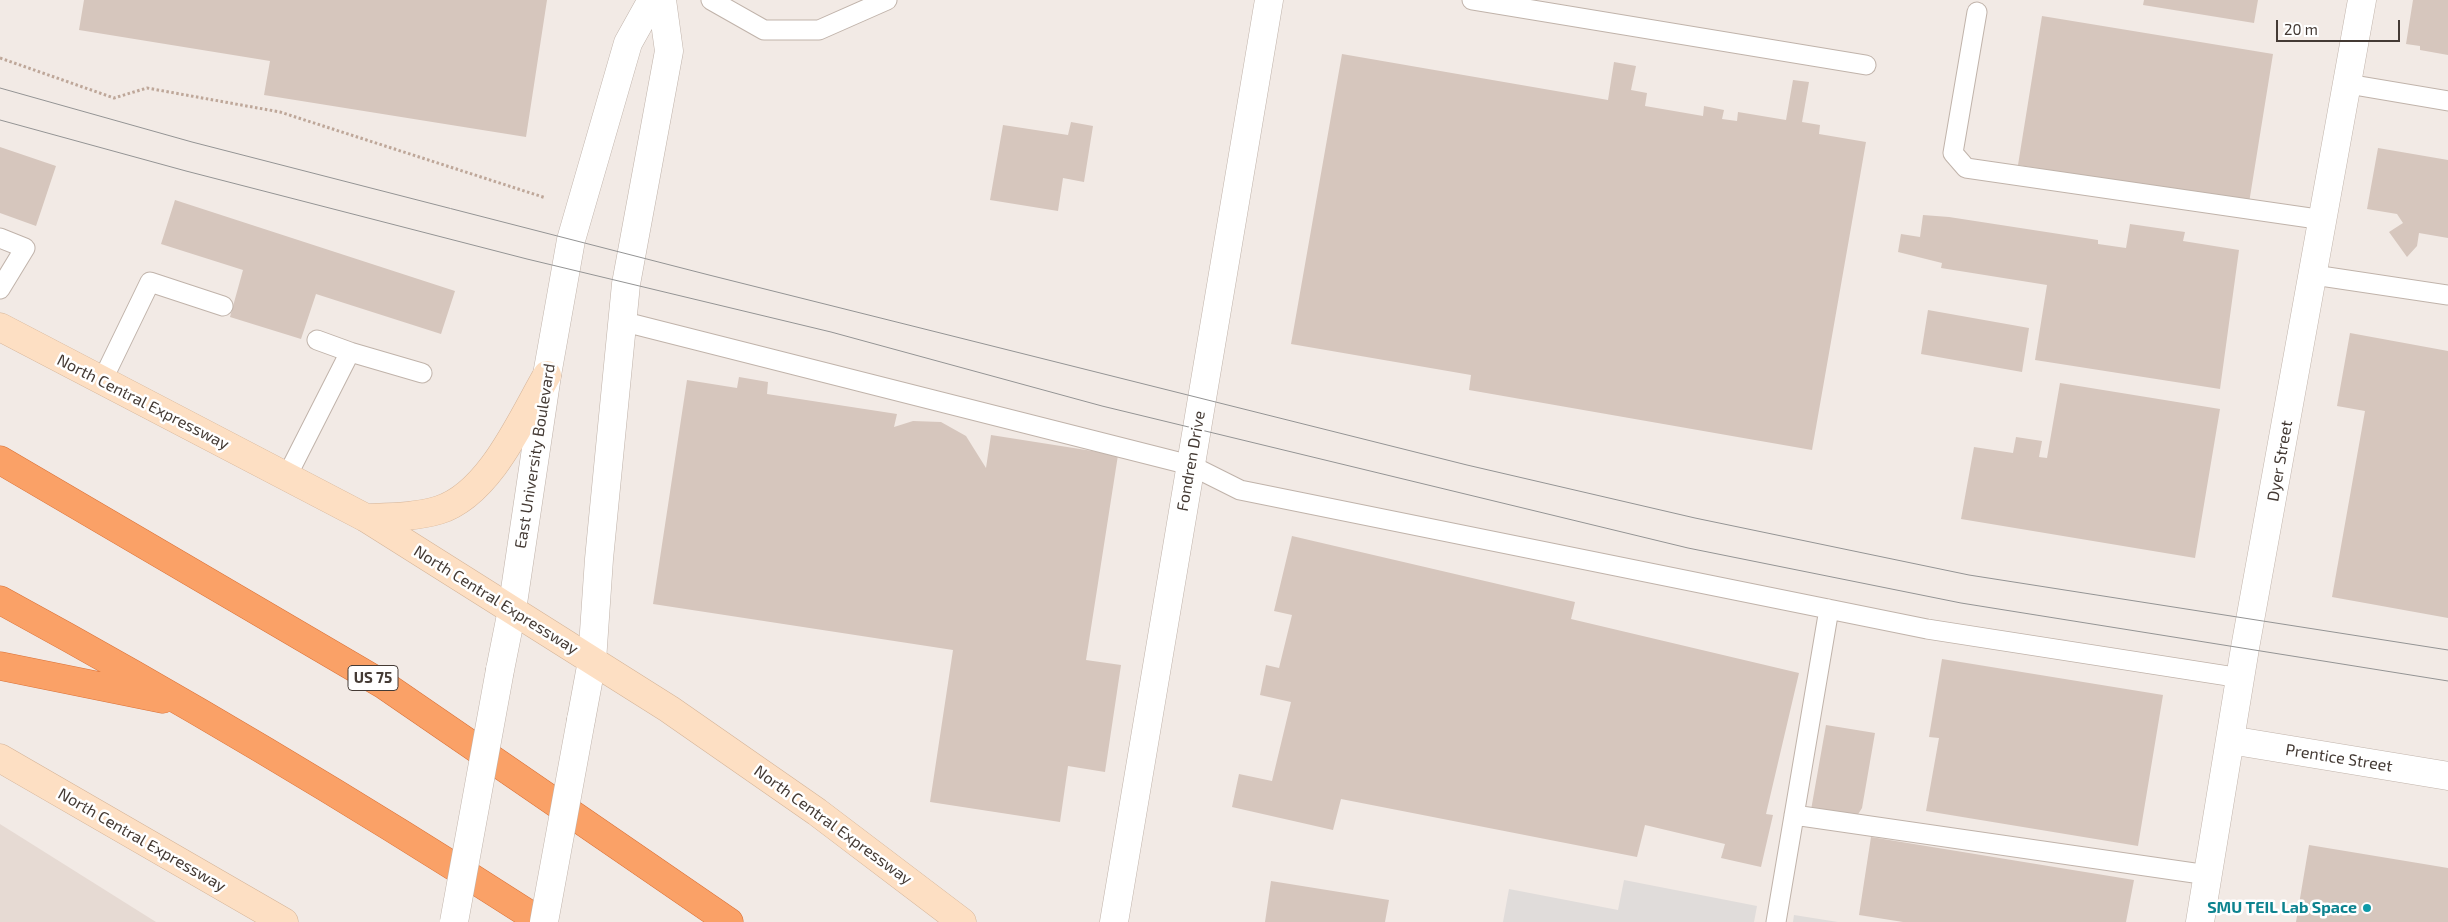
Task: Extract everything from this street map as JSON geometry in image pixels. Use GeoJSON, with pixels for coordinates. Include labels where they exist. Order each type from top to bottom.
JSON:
{"type":"FeatureCollection","features":[{"type":"Feature","properties":{"kind":"highway","name":"US 75"},"geometry":{"type":"LineString","coordinates":[[0,460],[384,685],[729,922]]}},
{"type":"Feature","properties":{"kind":"highway"},"geometry":{"type":"LineString","coordinates":[[0,600],[186,704],[406,837],[540,922]]}},
{"type":"Feature","properties":{"kind":"highway"},"geometry":{"type":"LineString","coordinates":[[0,666],[186,704]]}},
{"type":"Feature","properties":{"kind":"main road","name":"North Central Expressway"},"geometry":{"type":"LineString","coordinates":[[0,327],[366,518],[669,709],[817,812],[962,922]]}},
{"type":"Feature","properties":{"kind":"main road"},"geometry":{"type":"LineString","coordinates":[[366,518],[406,516],[439,510],[461,499],[493,468],[547,375]]}},
{"type":"Feature","properties":{"kind":"main road","name":"North Central Expressway"},"geometry":{"type":"LineString","coordinates":[[0,758],[284,922]]}},
{"type":"Feature","properties":{"kind":"street","name":"East University Boulevard"},"geometry":{"type":"LineString","coordinates":[[454,922],[512,610],[547,375],[571,240],[628,43],[652,0]]}},
{"type":"Feature","properties":{"kind":"street"},"geometry":{"type":"LineString","coordinates":[[544,922],[592,661],[599,559],[621,321],[626,284],[669,50],[662,0]]}},
{"type":"Feature","properties":{"kind":"street","name":"Fondren Drive"},"geometry":{"type":"LineString","coordinates":[[1114,922],[1269,0]]}},
{"type":"Feature","properties":{"kind":"street","name":"Dyer Street"},"geometry":{"type":"LineString","coordinates":[[2200,922],[2230,740],[2362,0]]}},
{"type":"Feature","properties":{"kind":"street","name":"Prentice Street"},"geometry":{"type":"LineString","coordinates":[[2230,740],[2448,776]]}},
{"type":"Feature","properties":{"kind":"lane"},"geometry":{"type":"LineString","coordinates":[[712,0],[764,30],[819,30],[887,0]]}},
{"type":"Feature","properties":{"kind":"lane"},"geometry":{"type":"LineString","coordinates":[[1472,0],[1866,65]]}},
{"type":"Feature","properties":{"kind":"lane"},"geometry":{"type":"LineString","coordinates":[[1977,12],[1953,153],[1966,168],[2324,220]]}},
{"type":"Feature","properties":{"kind":"lane"},"geometry":{"type":"LineString","coordinates":[[2348,84],[2448,101]]}},
{"type":"Feature","properties":{"kind":"lane"},"geometry":{"type":"LineString","coordinates":[[0,238],[25,248],[0,290]]}},
{"type":"Feature","properties":{"kind":"lane"},"geometry":{"type":"LineString","coordinates":[[2314,274],[2448,295]]}},
{"type":"Feature","properties":{"kind":"lane"},"geometry":{"type":"LineString","coordinates":[[102,381],[150,282],[223,306]]}},
{"type":"Feature","properties":{"kind":"lane"},"geometry":{"type":"LineString","coordinates":[[621,321],[1190,465],[1240,490],[1927,629],[2241,678]]}},
{"type":"Feature","properties":{"kind":"lane"},"geometry":{"type":"LineString","coordinates":[[317,340],[350,352],[422,373]]}},
{"type":"Feature","properties":{"kind":"lane"},"geometry":{"type":"LineString","coordinates":[[286,476],[350,352]]}},
{"type":"Feature","properties":{"kind":"lane"},"geometry":{"type":"LineString","coordinates":[[1776,922],[1829,609]]}},
{"type":"Feature","properties":{"kind":"lane"},"geometry":{"type":"LineString","coordinates":[[1794,815],[2208,875]]}},
{"type":"Feature","properties":{"kind":"path"},"geometry":{"type":"LineString","coordinates":[[0,58],[114,98],[147,88],[280,112],[548,198]]}},
{"type":"Feature","properties":{"kind":"shaded area"},"geometry":{"type":"Polygon","coordinates":[[[0,824],[156,922],[0,922],[0,824]]]}},
{"type":"Feature","properties":{"kind":"shaded area"},"geometry":{"type":"Polygon","coordinates":[[[1624,880],[1757,906],[1754,922],[1503,922],[1509,889],[1618,910],[1624,880]]]}},
{"type":"Feature","properties":{"kind":"shaded area"},"geometry":{"type":"Polygon","coordinates":[[[1794,915],[1838,922],[1793,922],[1794,915]]]}},
{"type":"Feature","properties":{"kind":"building"},"geometry":{"type":"Polygon","coordinates":[[[84,0],[547,0],[526,137],[264,95],[270,61],[79,30],[84,0]]]}},
{"type":"Feature","properties":{"kind":"building"},"geometry":{"type":"Polygon","coordinates":[[[2144,0],[2258,0],[2254,23],[2143,5],[2144,0]]]}},
{"type":"Feature","properties":{"kind":"building"},"geometry":{"type":"Polygon","coordinates":[[[2413,0],[2448,0],[2448,55],[2420,50],[2420,46],[2406,44],[2413,0]]]}},
{"type":"Feature","properties":{"kind":"building"},"geometry":{"type":"Polygon","coordinates":[[[2042,16],[2273,54],[2249,203],[2018,165],[2042,16]]]}},
{"type":"Feature","properties":{"kind":"building"},"geometry":{"type":"Polygon","coordinates":[[[1342,54],[1608,100],[1614,62],[1636,66],[1631,90],[1647,93],[1645,106],[1703,116],[1704,106],[1724,110],[1722,119],[1737,121],[1738,112],[1786,120],[1793,80],[1809,82],[1802,122],[1820,125],[1819,134],[1866,142],[1812,450],[1469,390],[1471,375],[1291,344],[1342,54]]]}},
{"type":"Feature","properties":{"kind":"building"},"geometry":{"type":"Polygon","coordinates":[[[1071,122],[1093,126],[1084,182],[1063,178],[1058,211],[990,200],[1003,125],[1068,135],[1071,122]]]}},
{"type":"Feature","properties":{"kind":"building"},"geometry":{"type":"Polygon","coordinates":[[[0,147],[56,166],[36,226],[0,213],[0,147]]]}},
{"type":"Feature","properties":{"kind":"building"},"geometry":{"type":"Polygon","coordinates":[[[2378,148],[2448,160],[2448,238],[2419,233],[2417,246],[2407,257],[2389,232],[2403,223],[2397,214],[2367,209],[2378,148]]]}},
{"type":"Feature","properties":{"kind":"building"},"geometry":{"type":"Polygon","coordinates":[[[175,200],[455,291],[441,334],[316,294],[301,339],[230,317],[243,270],[161,244],[175,200]]]}},
{"type":"Feature","properties":{"kind":"building"},"geometry":{"type":"Polygon","coordinates":[[[1923,215],[1949,217],[2098,240],[2098,244],[2126,248],[2130,224],[2185,232],[2183,241],[2239,250],[2220,389],[2035,360],[2047,285],[1941,268],[1942,263],[1898,252],[1901,234],[1920,237],[1923,215]]]}},
{"type":"Feature","properties":{"kind":"building"},"geometry":{"type":"Polygon","coordinates":[[[1928,310],[2029,328],[2022,372],[1921,354],[1928,310]]]}},
{"type":"Feature","properties":{"kind":"building"},"geometry":{"type":"Polygon","coordinates":[[[2350,333],[2448,351],[2448,618],[2332,597],[2365,411],[2337,406],[2350,333]]]}},
{"type":"Feature","properties":{"kind":"building"},"geometry":{"type":"Polygon","coordinates":[[[739,377],[768,382],[767,394],[897,414],[894,427],[913,421],[941,422],[966,436],[986,468],[991,435],[1118,455],[1086,660],[1121,665],[1105,772],[1068,766],[1060,822],[930,802],[953,650],[653,604],[687,380],[737,388],[739,377]]]}},
{"type":"Feature","properties":{"kind":"building"},"geometry":{"type":"Polygon","coordinates":[[[2060,383],[2220,409],[2195,558],[1961,519],[1974,447],[2013,453],[2016,437],[2042,441],[2039,457],[2047,458],[2060,383]]]}},
{"type":"Feature","properties":{"kind":"building"},"geometry":{"type":"Polygon","coordinates":[[[1292,536],[1575,602],[1571,619],[1799,673],[1766,814],[1773,815],[1761,867],[1721,858],[1725,844],[1645,825],[1637,857],[1341,799],[1333,830],[1232,807],[1239,774],[1272,781],[1291,702],[1260,695],[1266,665],[1279,668],[1292,615],[1274,611],[1292,536]]]}},
{"type":"Feature","properties":{"kind":"building"},"geometry":{"type":"Polygon","coordinates":[[[1942,659],[2163,695],[2138,846],[1926,811],[1939,738],[1929,737],[1942,659]]]}},
{"type":"Feature","properties":{"kind":"building"},"geometry":{"type":"Polygon","coordinates":[[[1826,725],[1875,733],[1862,808],[1855,819],[1811,810],[1826,725]]]}},
{"type":"Feature","properties":{"kind":"building"},"geometry":{"type":"Polygon","coordinates":[[[1871,837],[2134,880],[2126,922],[1903,922],[1859,915],[1871,837]]]}},
{"type":"Feature","properties":{"kind":"building"},"geometry":{"type":"Polygon","coordinates":[[[2309,845],[2448,868],[2448,922],[2296,922],[2309,845]]]}},
{"type":"Feature","properties":{"kind":"building"},"geometry":{"type":"Polygon","coordinates":[[[1271,881],[1389,900],[1385,922],[1265,922],[1271,881]]]}},
{"type":"Feature","properties":{"kind":"tram line"},"geometry":{"type":"LineString","coordinates":[[0,88],[192,142],[709,275],[1467,465],[1695,518],[1969,575],[2448,650]]}},
{"type":"Feature","properties":{"kind":"tram line"},"geometry":{"type":"LineString","coordinates":[[0,120],[186,171],[527,259],[831,332],[1102,406],[1688,548],[1961,603],[2448,681]]}},
{"type":"Feature","properties":{"kind":"place","name":"SMU TEIL Lab Space"},"geometry":{"type":"Point","coordinates":[2367,908]}}]}
